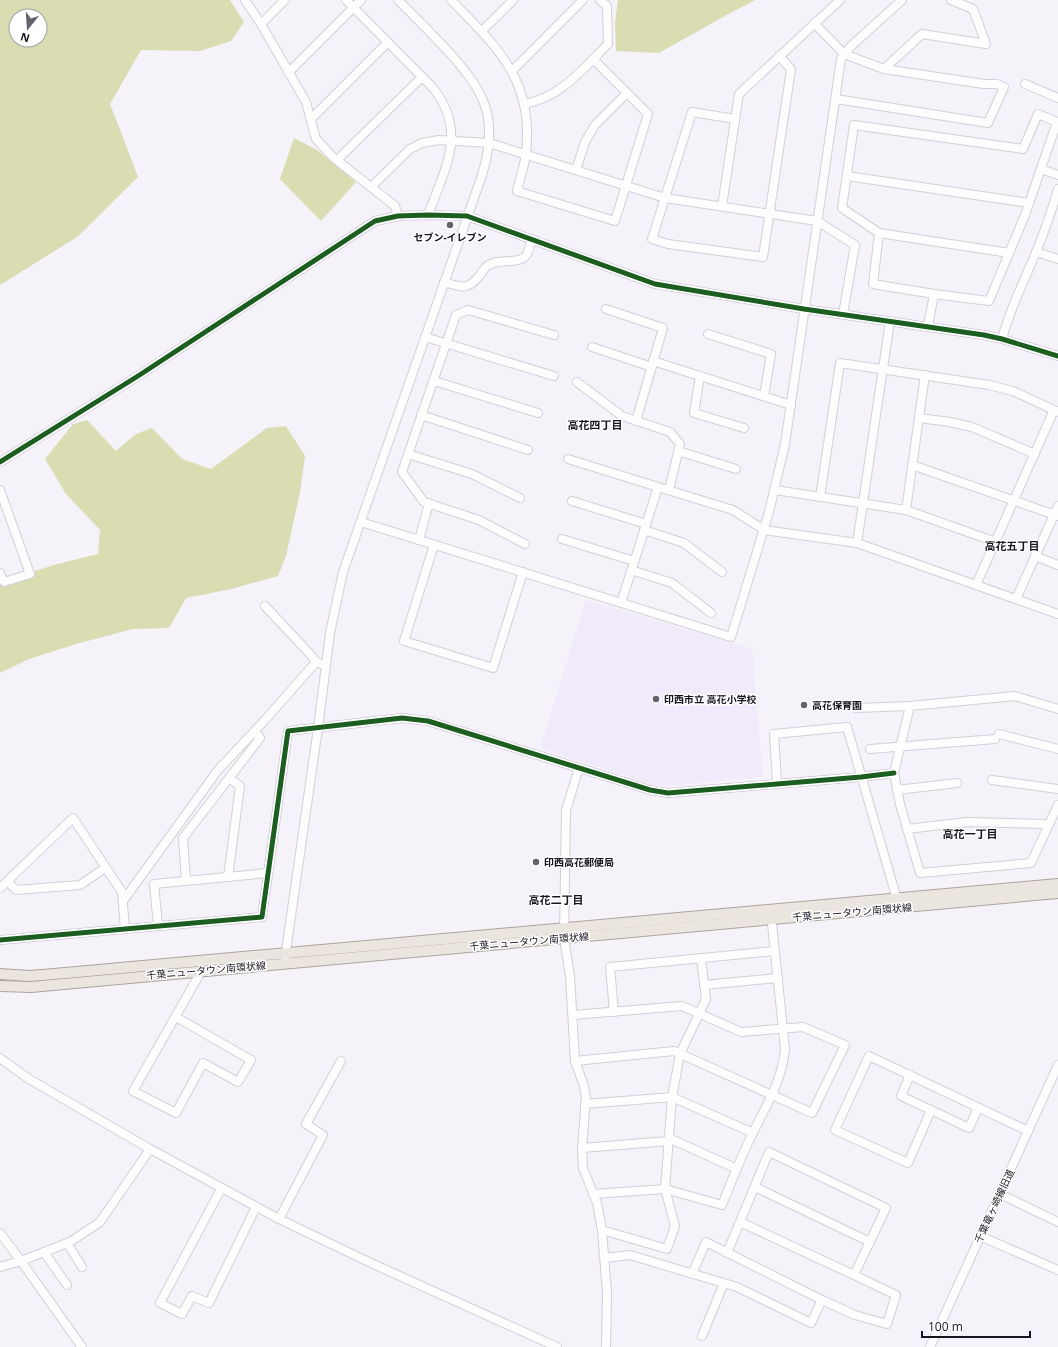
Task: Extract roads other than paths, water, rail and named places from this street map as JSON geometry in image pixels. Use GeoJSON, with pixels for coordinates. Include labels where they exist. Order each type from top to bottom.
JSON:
{"type":"FeatureCollection","features":[{"type":"Feature","properties":{"kind":"main road","name":"千葉ニュータウン南環状線"},"geometry":{"type":"LineString","coordinates":[[898,903],[1058,884]]}},
{"type":"Feature","properties":{"kind":"main road","name":"千葉ニュータウン南環状線"},"geometry":{"type":"LineString","coordinates":[[0,974],[30,976],[285,958],[898,903],[1058,893]]}},
{"type":"Feature","properties":{"kind":"main road","name":"千葉ニュータウン南環状線"},"geometry":{"type":"LineString","coordinates":[[0,986],[31,986],[202,970],[285,958]]}},
{"type":"Feature","properties":{"kind":"street"},"geometry":{"type":"LineString","coordinates":[[245,0],[261,24],[306,102],[316,139],[337,160],[395,206],[398,216]]}},
{"type":"Feature","properties":{"kind":"street"},"geometry":{"type":"LineString","coordinates":[[261,24],[285,0]]}},
{"type":"Feature","properties":{"kind":"street"},"geometry":{"type":"LineString","coordinates":[[346,0],[433,88],[443,102],[449,117],[452,129],[452,141],[445,167],[428,215]]}},
{"type":"Feature","properties":{"kind":"street"},"geometry":{"type":"LineString","coordinates":[[288,73],[361,0]]}},
{"type":"Feature","properties":{"kind":"street"},"geometry":{"type":"LineString","coordinates":[[285,958],[318,728],[325,666],[330,633],[342,580],[360,522],[486,162],[489,143],[488,118],[479,91],[465,69],[398,0]]}},
{"type":"Feature","properties":{"kind":"street"},"geometry":{"type":"LineString","coordinates":[[451,0],[494,44],[512,71],[519,88],[524,104],[527,129],[526,154],[517,191],[615,221],[648,114],[593,59]]}},
{"type":"Feature","properties":{"kind":"street"},"geometry":{"type":"LineString","coordinates":[[482,31],[513,0]]}},
{"type":"Feature","properties":{"kind":"street"},"geometry":{"type":"LineString","coordinates":[[512,71],[583,0]]}},
{"type":"Feature","properties":{"kind":"street"},"geometry":{"type":"LineString","coordinates":[[524,104],[543,99],[563,87],[608,44],[607,6],[600,0]]}},
{"type":"Feature","properties":{"kind":"street"},"geometry":{"type":"LineString","coordinates":[[722,206],[739,94],[778,56],[840,0]]}},
{"type":"Feature","properties":{"kind":"street"},"geometry":{"type":"LineString","coordinates":[[360,522],[731,637],[764,530],[785,444],[841,59],[850,47],[902,0]]}},
{"type":"Feature","properties":{"kind":"street"},"geometry":{"type":"LineString","coordinates":[[884,69],[922,34],[986,44],[973,9],[951,0]]}},
{"type":"Feature","properties":{"kind":"street"},"geometry":{"type":"LineString","coordinates":[[814,24],[844,54],[884,69],[984,84],[997,84],[1004,87],[988,123],[836,99]]}},
{"type":"Feature","properties":{"kind":"street"},"geometry":{"type":"LineString","coordinates":[[311,119],[388,42]]}},
{"type":"Feature","properties":{"kind":"street"},"geometry":{"type":"LineString","coordinates":[[735,119],[692,112],[652,239],[668,244],[763,257],[791,70],[778,56]]}},
{"type":"Feature","properties":{"kind":"street"},"geometry":{"type":"LineString","coordinates":[[337,160],[422,77]]}},
{"type":"Feature","properties":{"kind":"street"},"geometry":{"type":"LineString","coordinates":[[1025,84],[1058,98]]}},
{"type":"Feature","properties":{"kind":"street"},"geometry":{"type":"LineString","coordinates":[[576,170],[582,149],[595,124],[627,93]]}},
{"type":"Feature","properties":{"kind":"street"},"geometry":{"type":"LineString","coordinates":[[878,233],[873,284],[989,302],[1009,253],[1029,203],[1057,122],[1038,114],[1023,149],[854,125],[842,208],[878,233],[1009,253]]}},
{"type":"Feature","properties":{"kind":"street"},"geometry":{"type":"LineString","coordinates":[[371,187],[415,146],[433,140],[489,143],[665,198],[817,220],[855,245],[843,314]]}},
{"type":"Feature","properties":{"kind":"street"},"geometry":{"type":"LineString","coordinates":[[1041,169],[1058,175]]}},
{"type":"Feature","properties":{"kind":"street"},"geometry":{"type":"LineString","coordinates":[[847,176],[1029,203]]}},
{"type":"Feature","properties":{"kind":"street"},"geometry":{"type":"LineString","coordinates":[[1002,339],[1007,320],[1053,208],[1058,189]]}},
{"type":"Feature","properties":{"kind":"street"},"geometry":{"type":"LineString","coordinates":[[0,462],[138,376],[375,221],[398,216],[467,216],[655,284],[804,309],[890,320],[1002,339],[1058,356]]}},
{"type":"Feature","properties":{"kind":"street"},"geometry":{"type":"LineString","coordinates":[[444,282],[459,287],[466,287],[475,282],[487,266],[499,260],[512,261],[522,258],[526,255],[532,239]]}},
{"type":"Feature","properties":{"kind":"street"},"geometry":{"type":"LineString","coordinates":[[1036,252],[1058,259]]}},
{"type":"Feature","properties":{"kind":"street"},"geometry":{"type":"LineString","coordinates":[[928,326],[934,294]]}},
{"type":"Feature","properties":{"kind":"street"},"geometry":{"type":"LineString","coordinates":[[525,544],[479,520],[424,502],[402,472],[456,315],[468,310],[554,336]]}},
{"type":"Feature","properties":{"kind":"street"},"geometry":{"type":"LineString","coordinates":[[606,310],[663,328],[636,421]]}},
{"type":"Feature","properties":{"kind":"street"},"geometry":{"type":"LineString","coordinates":[[857,543],[890,320]]}},
{"type":"Feature","properties":{"kind":"street"},"geometry":{"type":"LineString","coordinates":[[708,334],[771,354],[764,396]]}},
{"type":"Feature","properties":{"kind":"street"},"geometry":{"type":"LineString","coordinates":[[425,337],[554,376]]}},
{"type":"Feature","properties":{"kind":"street"},"geometry":{"type":"LineString","coordinates":[[592,348],[700,376],[791,405]]}},
{"type":"Feature","properties":{"kind":"street"},"geometry":{"type":"LineString","coordinates":[[820,497],[840,363],[977,382],[1002,388],[1056,411],[976,585]]}},
{"type":"Feature","properties":{"kind":"street"},"geometry":{"type":"LineString","coordinates":[[906,510],[925,375]]}},
{"type":"Feature","properties":{"kind":"street"},"geometry":{"type":"LineString","coordinates":[[700,376],[694,413],[744,428]]}},
{"type":"Feature","properties":{"kind":"street"},"geometry":{"type":"LineString","coordinates":[[434,380],[538,413]]}},
{"type":"Feature","properties":{"kind":"street"},"geometry":{"type":"LineString","coordinates":[[577,382],[622,416],[670,432],[680,444],[669,490]]}},
{"type":"Feature","properties":{"kind":"street"},"geometry":{"type":"LineString","coordinates":[[421,416],[528,450]]}},
{"type":"Feature","properties":{"kind":"street"},"geometry":{"type":"LineString","coordinates":[[919,418],[950,422],[972,427],[1035,454]]}},
{"type":"Feature","properties":{"kind":"street"},"geometry":{"type":"LineString","coordinates":[[678,451],[736,469]]}},
{"type":"Feature","properties":{"kind":"street"},"geometry":{"type":"LineString","coordinates":[[408,454],[472,474],[520,498]]}},
{"type":"Feature","properties":{"kind":"street"},"geometry":{"type":"LineString","coordinates":[[568,459],[733,510],[764,530],[857,543],[1058,614]]}},
{"type":"Feature","properties":{"kind":"street"},"geometry":{"type":"LineString","coordinates":[[912,465],[1056,515]]}},
{"type":"Feature","properties":{"kind":"street"},"geometry":{"type":"LineString","coordinates":[[621,603],[658,487]]}},
{"type":"Feature","properties":{"kind":"street"},"geometry":{"type":"LineString","coordinates":[[0,490],[30,574],[4,582],[0,573]]}},
{"type":"Feature","properties":{"kind":"street"},"geometry":{"type":"LineString","coordinates":[[775,490],[906,510],[996,542]]}},
{"type":"Feature","properties":{"kind":"street"},"geometry":{"type":"LineString","coordinates":[[572,501],[645,527],[684,543],[722,572]]}},
{"type":"Feature","properties":{"kind":"street"},"geometry":{"type":"LineString","coordinates":[[419,540],[429,503]]}},
{"type":"Feature","properties":{"kind":"street"},"geometry":{"type":"LineString","coordinates":[[1016,599],[1035,556],[1056,515],[1058,506]]}},
{"type":"Feature","properties":{"kind":"street"},"geometry":{"type":"LineString","coordinates":[[562,539],[634,561]]}},
{"type":"Feature","properties":{"kind":"street"},"geometry":{"type":"LineString","coordinates":[[434,545],[404,641],[493,668],[523,572]]}},
{"type":"Feature","properties":{"kind":"street"},"geometry":{"type":"LineString","coordinates":[[1035,556],[1058,565]]}},
{"type":"Feature","properties":{"kind":"street"},"geometry":{"type":"LineString","coordinates":[[631,570],[672,583],[711,613]]}},
{"type":"Feature","properties":{"kind":"street"},"geometry":{"type":"LineString","coordinates":[[265,606],[316,662],[325,666]]}},
{"type":"Feature","properties":{"kind":"street"},"geometry":{"type":"LineString","coordinates":[[123,901],[218,770],[316,662]]}},
{"type":"Feature","properties":{"kind":"street"},"geometry":{"type":"LineString","coordinates":[[856,708],[910,706],[1015,696],[1058,709]]}},
{"type":"Feature","properties":{"kind":"street"},"geometry":{"type":"LineString","coordinates":[[910,706],[894,772],[907,829],[920,873],[1031,863],[1057,809]]}},
{"type":"Feature","properties":{"kind":"street"},"geometry":{"type":"LineString","coordinates":[[0,940],[262,917],[288,731],[402,718],[428,721],[650,790],[668,793],[861,777],[894,772]]}},
{"type":"Feature","properties":{"kind":"street"},"geometry":{"type":"LineString","coordinates":[[777,783],[774,734],[847,727],[898,903]]}},
{"type":"Feature","properties":{"kind":"street"},"geometry":{"type":"LineString","coordinates":[[186,880],[182,838],[260,738],[254,731]]}},
{"type":"Feature","properties":{"kind":"street"},"geometry":{"type":"LineString","coordinates":[[870,748],[900,747],[997,736],[1058,749]]}},
{"type":"Feature","properties":{"kind":"street"},"geometry":{"type":"LineString","coordinates":[[579,768],[566,810],[564,933],[570,976],[575,1060],[584,1086],[585,1104],[582,1148],[583,1168],[597,1203],[605,1258],[607,1293],[606,1347]]}},
{"type":"Feature","properties":{"kind":"street"},"geometry":{"type":"LineString","coordinates":[[228,877],[240,786],[230,778]]}},
{"type":"Feature","properties":{"kind":"street"},"geometry":{"type":"LineString","coordinates":[[992,780],[1058,789]]}},
{"type":"Feature","properties":{"kind":"street"},"geometry":{"type":"LineString","coordinates":[[897,790],[957,784]]}},
{"type":"Feature","properties":{"kind":"street"},"geometry":{"type":"LineString","coordinates":[[0,888],[73,818],[122,892],[125,929]]}},
{"type":"Feature","properties":{"kind":"street"},"geometry":{"type":"LineString","coordinates":[[907,829],[967,822],[1049,824]]}},
{"type":"Feature","properties":{"kind":"street"},"geometry":{"type":"LineString","coordinates":[[7,881],[16,890],[80,885],[105,868]]}},
{"type":"Feature","properties":{"kind":"street"},"geometry":{"type":"LineString","coordinates":[[158,926],[154,884],[268,873]]}},
{"type":"Feature","properties":{"kind":"street"},"geometry":{"type":"LineString","coordinates":[[594,1194],[656,1188],[665,1189],[722,1205],[753,1132],[779,1078],[783,1065],[783,1028],[771,914]]}},
{"type":"Feature","properties":{"kind":"street"},"geometry":{"type":"LineString","coordinates":[[614,1012],[610,967],[775,951]]}},
{"type":"Feature","properties":{"kind":"street"},"geometry":{"type":"LineString","coordinates":[[602,1230],[667,1249],[675,1226],[665,1189],[672,1097],[680,1054],[706,999],[702,958]]}},
{"type":"Feature","properties":{"kind":"street"},"geometry":{"type":"LineString","coordinates":[[176,1017],[251,1060],[238,1082],[203,1063],[176,1113],[133,1091],[202,970]]}},
{"type":"Feature","properties":{"kind":"street"},"geometry":{"type":"LineString","coordinates":[[704,985],[778,978]]}},
{"type":"Feature","properties":{"kind":"street"},"geometry":{"type":"LineString","coordinates":[[573,1015],[682,1006],[741,1032],[803,1027],[845,1045],[812,1113],[674,1051],[575,1060]]}},
{"type":"Feature","properties":{"kind":"street"},"geometry":{"type":"LineString","coordinates":[[931,1110],[908,1163],[835,1130],[869,1056],[1028,1131]]}},
{"type":"Feature","properties":{"kind":"street"},"geometry":{"type":"LineString","coordinates":[[0,1058],[29,1079],[150,1149],[279,1219],[371,1263],[557,1347]]}},
{"type":"Feature","properties":{"kind":"street"},"geometry":{"type":"LineString","coordinates":[[279,1219],[323,1135],[306,1124],[341,1061]]}},
{"type":"Feature","properties":{"kind":"street","name":"千葉竜ヶ崎線旧道"},"geometry":{"type":"LineString","coordinates":[[930,1347],[1058,1065]]}},
{"type":"Feature","properties":{"kind":"street"},"geometry":{"type":"LineString","coordinates":[[910,1075],[901,1096],[969,1128],[978,1108]]}},
{"type":"Feature","properties":{"kind":"street"},"geometry":{"type":"LineString","coordinates":[[585,1104],[672,1097],[753,1132]]}},
{"type":"Feature","properties":{"kind":"street"},"geometry":{"type":"LineString","coordinates":[[582,1148],[669,1139],[737,1168]]}},
{"type":"Feature","properties":{"kind":"street"},"geometry":{"type":"LineString","coordinates":[[0,1267],[21,1261],[67,1243],[100,1222],[150,1149]]}},
{"type":"Feature","properties":{"kind":"street"},"geometry":{"type":"LineString","coordinates":[[727,1253],[769,1152],[886,1208],[854,1275]]}},
{"type":"Feature","properties":{"kind":"street"},"geometry":{"type":"LineString","coordinates":[[755,1187],[870,1242]]}},
{"type":"Feature","properties":{"kind":"street"},"geometry":{"type":"LineString","coordinates":[[221,1188],[160,1302],[182,1314],[192,1296],[210,1303],[256,1207]]}},
{"type":"Feature","properties":{"kind":"street"},"geometry":{"type":"LineString","coordinates":[[1000,1194],[1058,1222]]}},
{"type":"Feature","properties":{"kind":"street"},"geometry":{"type":"LineString","coordinates":[[692,1274],[706,1242],[855,1315],[887,1324],[896,1295],[740,1222]]}},
{"type":"Feature","properties":{"kind":"street"},"geometry":{"type":"LineString","coordinates":[[0,1233],[82,1347]]}},
{"type":"Feature","properties":{"kind":"street"},"geometry":{"type":"LineString","coordinates":[[980,1236],[1058,1270]]}},
{"type":"Feature","properties":{"kind":"street"},"geometry":{"type":"LineString","coordinates":[[67,1243],[82,1267]]}},
{"type":"Feature","properties":{"kind":"street"},"geometry":{"type":"LineString","coordinates":[[44,1252],[67,1285]]}},
{"type":"Feature","properties":{"kind":"street"},"geometry":{"type":"LineString","coordinates":[[605,1258],[630,1255],[737,1287],[811,1324],[822,1300]]}},
{"type":"Feature","properties":{"kind":"street"},"geometry":{"type":"LineString","coordinates":[[702,1336],[724,1283]]}},
{"type":"Feature","properties":{"kind":"place","name":"セブン-イレブン"},"geometry":{"type":"Point","coordinates":[450,225]}},
{"type":"Feature","properties":{"kind":"place","name":"印西市立 高花小学校"},"geometry":{"type":"Point","coordinates":[656,699]}},
{"type":"Feature","properties":{"kind":"place","name":"高花保育園"},"geometry":{"type":"Point","coordinates":[804,705]}},
{"type":"Feature","properties":{"kind":"place","name":"印西高花郵便局"},"geometry":{"type":"Point","coordinates":[536,862]}},
{"type":"Feature","properties":{"kind":"district","name":"高花四丁目"},"geometry":{"type":"Point","coordinates":[595,424]}},
{"type":"Feature","properties":{"kind":"district","name":"高花五丁目"},"geometry":{"type":"Point","coordinates":[1012,545]}},
{"type":"Feature","properties":{"kind":"district","name":"高花一丁目"},"geometry":{"type":"Point","coordinates":[970,833]}},
{"type":"Feature","properties":{"kind":"district","name":"高花二丁目"},"geometry":{"type":"Point","coordinates":[556,899]}}]}
